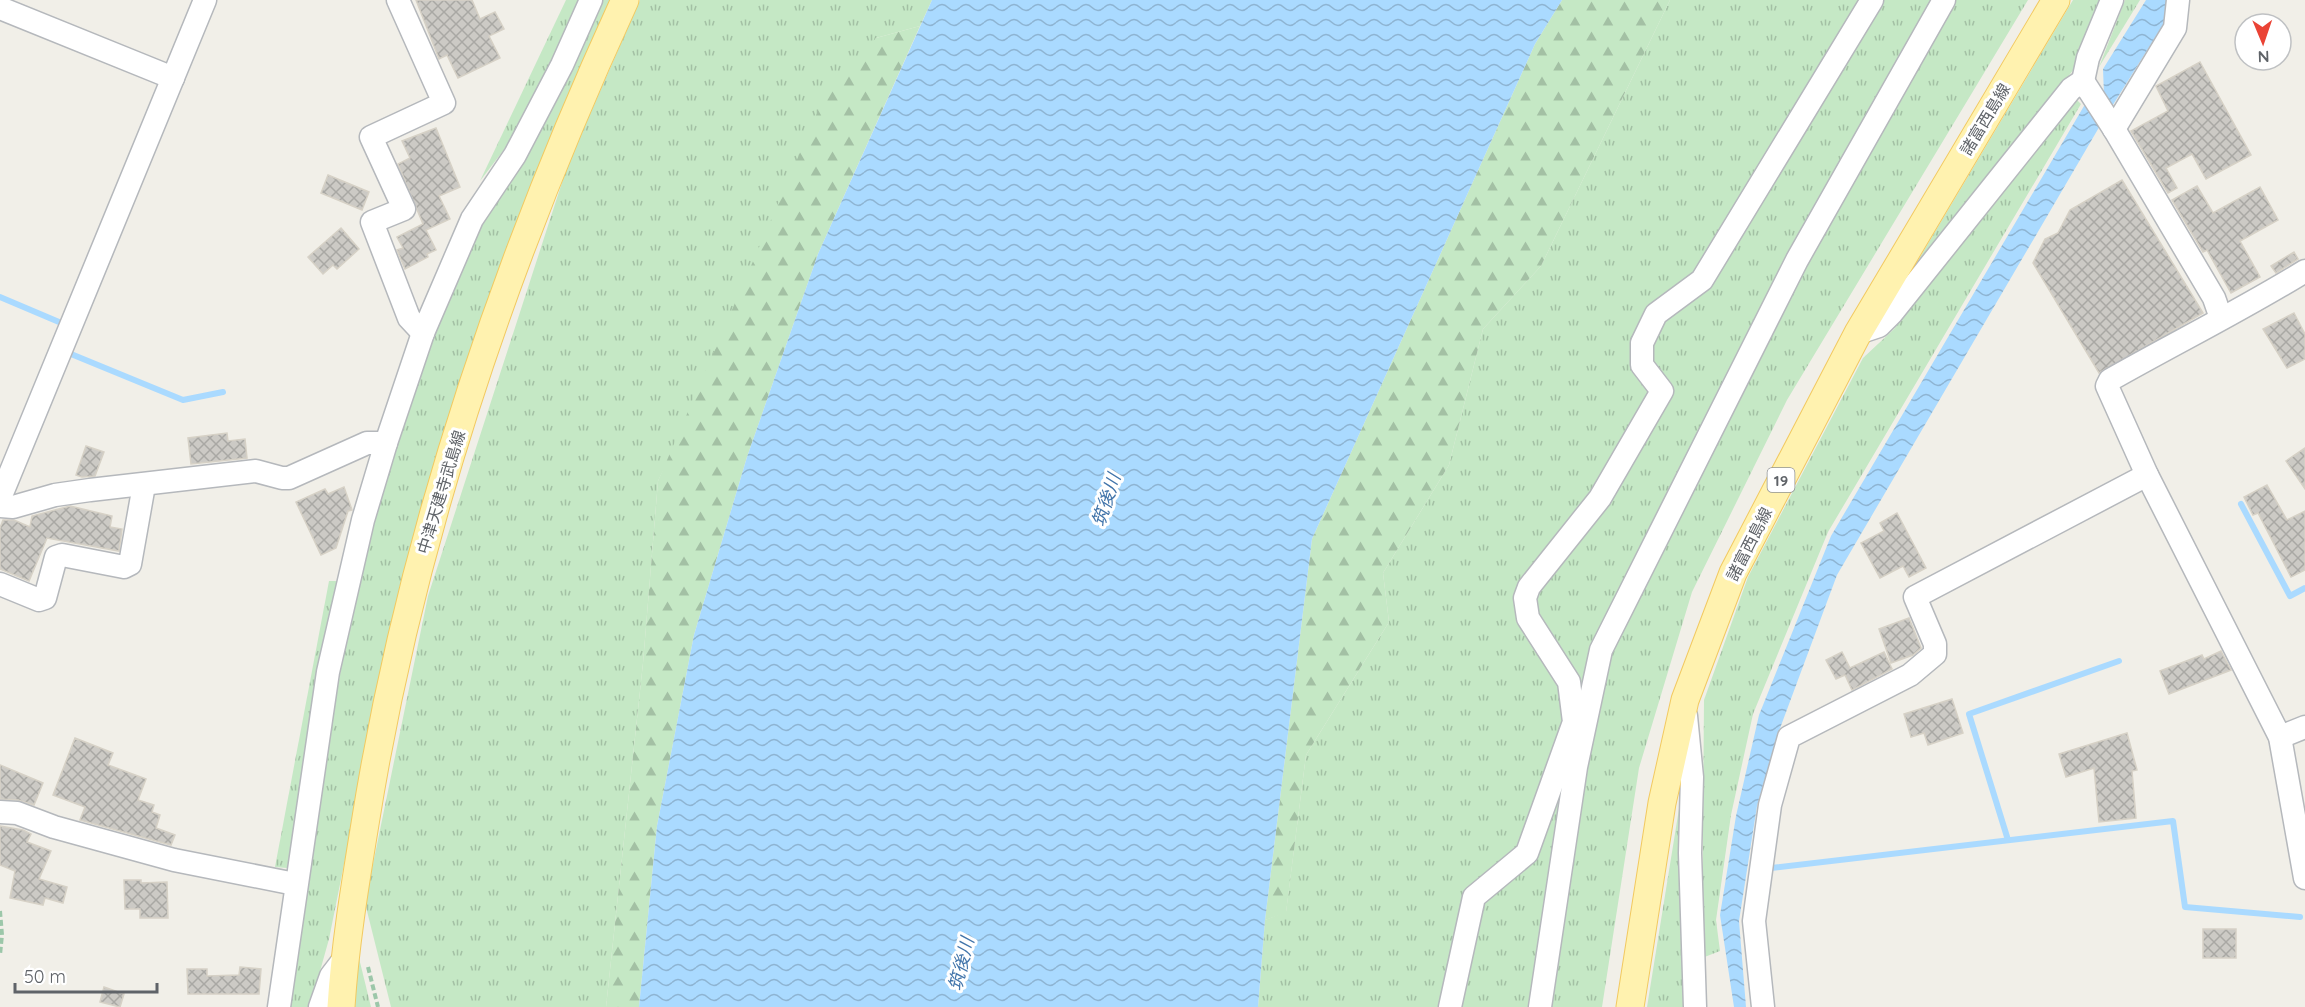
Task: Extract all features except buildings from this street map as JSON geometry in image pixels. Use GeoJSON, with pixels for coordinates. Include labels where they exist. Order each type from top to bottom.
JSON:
{"type":"FeatureCollection","features":[{"type":"Feature","properties":{"kind":"main road","name":"中津天建寺武島線"},"geometry":{"type":"LineString","coordinates":[[341,1007],[344,959],[376,755],[414,586],[478,370],[553,167],[625,0]]}},
{"type":"Feature","properties":{"kind":"main road","name":"諸富西島線"},"geometry":{"type":"LineString","coordinates":[[1630,1007],[1662,803],[1684,700],[1733,573],[1858,333],[2056,0]]}},
{"type":"Feature","properties":{"kind":"street"},"geometry":{"type":"LineString","coordinates":[[0,498],[205,0]]}},
{"type":"Feature","properties":{"kind":"street"},"geometry":{"type":"LineString","coordinates":[[398,0],[444,103],[371,137],[404,209],[372,222],[409,318],[423,333]]}},
{"type":"Feature","properties":{"kind":"street"},"geometry":{"type":"LineString","coordinates":[[279,1007],[295,884],[328,672],[363,520],[386,443],[423,333],[472,219],[515,155],[562,65],[591,0]]}},
{"type":"Feature","properties":{"kind":"street"},"geometry":{"type":"LineString","coordinates":[[1450,1007],[1474,897],[1527,853],[1574,722],[1569,682],[1528,618],[1525,598],[1529,587],[1600,498],[1662,391],[1642,365],[1642,343],[1656,314],[1702,280],[1872,0]]}},
{"type":"Feature","properties":{"kind":"street"},"geometry":{"type":"LineString","coordinates":[[1540,1007],[1576,767],[1601,650],[1797,260],[1944,0]]}},
{"type":"Feature","properties":{"kind":"street"},"geometry":{"type":"LineString","coordinates":[[2112,0],[2088,58],[2100,106],[2214,298],[2221,318]]}},
{"type":"Feature","properties":{"kind":"street"},"geometry":{"type":"LineString","coordinates":[[2100,106],[2175,28],[2178,0]]}},
{"type":"Feature","properties":{"kind":"street"},"geometry":{"type":"LineString","coordinates":[[0,8],[173,78]]}},
{"type":"Feature","properties":{"kind":"street"},"geometry":{"type":"LineString","coordinates":[[1858,333],[1879,326],[1892,313],[2071,89],[2100,106]]}},
{"type":"Feature","properties":{"kind":"street"},"geometry":{"type":"LineString","coordinates":[[2305,271],[2110,380],[2107,386],[2147,476],[2280,737],[2305,878]]}},
{"type":"Feature","properties":{"kind":"street"},"geometry":{"type":"LineString","coordinates":[[0,506],[13,507],[55,495],[90,490],[256,471],[289,478],[367,443],[386,443]]}},
{"type":"Feature","properties":{"kind":"street"},"geometry":{"type":"LineString","coordinates":[[1763,1007],[1754,921],[1770,805],[1789,737],[1910,675],[1935,654],[1935,644],[1915,597],[2147,476]]}},
{"type":"Feature","properties":{"kind":"street"},"geometry":{"type":"LineString","coordinates":[[0,584],[39,600],[45,598],[56,557],[62,555],[124,567],[130,564],[144,485]]}},
{"type":"Feature","properties":{"kind":"street"},"geometry":{"type":"LineString","coordinates":[[1684,700],[1692,777],[1690,853],[1695,1007]]}},
{"type":"Feature","properties":{"kind":"street"},"geometry":{"type":"LineString","coordinates":[[2280,737],[2305,727]]}},
{"type":"Feature","properties":{"kind":"street"},"geometry":{"type":"LineString","coordinates":[[0,812],[17,813],[54,827],[174,860],[295,884]]}},
{"type":"Feature","properties":{"kind":"street"},"geometry":{"type":"LineString","coordinates":[[320,1007],[331,976],[344,959]]}},
{"type":"Feature","properties":{"kind":"path"},"geometry":{"type":"LineString","coordinates":[[0,911],[2,934],[0,955]]}},
{"type":"Feature","properties":{"kind":"green space"},"geometry":{"type":"Polygon","coordinates":[[[566,0],[584,0],[528,118],[480,181],[566,0]]]}},
{"type":"Feature","properties":{"kind":"green space"},"geometry":{"type":"Polygon","coordinates":[[[602,0],[612,0],[538,167],[466,364],[400,585],[329,939],[310,1007],[290,1007],[305,879],[356,581],[431,334],[478,220],[602,0]]]}},
{"type":"Feature","properties":{"kind":"green space"},"geometry":{"type":"Polygon","coordinates":[[[640,0],[932,0],[920,26],[876,38],[658,481],[643,663],[606,1007],[391,1007],[365,903],[428,596],[568,164],[640,0]]]}},
{"type":"Feature","properties":{"kind":"green space"},"geometry":{"type":"Polygon","coordinates":[[[1562,0],[1670,0],[1541,266],[1483,329],[1449,465],[1383,573],[1389,622],[1306,755],[1286,913],[1265,920],[1312,539],[1535,44],[1562,0]]]}},
{"type":"Feature","properties":{"kind":"green space"},"geometry":{"type":"Polygon","coordinates":[[[1670,0],[2028,0],[1787,400],[1692,592],[1639,768],[1602,1007],[1258,1007],[1265,920],[1286,912],[1306,755],[1389,622],[1383,573],[1449,465],[1483,329],[1541,266],[1670,0]]]}},
{"type":"Feature","properties":{"kind":"green space"},"geometry":{"type":"Polygon","coordinates":[[[2073,0],[2103,0],[2074,69],[1895,299],[2073,0]]]}},
{"type":"Feature","properties":{"kind":"green space"},"geometry":{"type":"Polygon","coordinates":[[[2125,0],[2140,0],[2099,67],[2125,0]]]}},
{"type":"Feature","properties":{"kind":"green space"},"geometry":{"type":"Polygon","coordinates":[[[920,26],[818,254],[747,457],[694,635],[657,826],[639,1007],[606,1007],[643,663],[658,481],[821,104],[876,38],[920,26]]]}},
{"type":"Feature","properties":{"kind":"green space"},"geometry":{"type":"Polygon","coordinates":[[[2075,98],[2081,104],[1828,532],[1753,714],[1731,815],[1716,920],[1720,951],[1702,958],[1704,700],[1748,577],[1863,358],[1894,329],[2075,98]]]}},
{"type":"Feature","properties":{"kind":"green space"},"geometry":{"type":"Polygon","coordinates":[[[329,581],[341,581],[287,868],[275,867],[329,581]]]}},
{"type":"Feature","properties":{"kind":"green space"},"geometry":{"type":"Polygon","coordinates":[[[1683,784],[1684,1007],[1647,1007],[1683,784]]]}},
{"type":"Feature","properties":{"kind":"green space"},"geometry":{"type":"Polygon","coordinates":[[[358,954],[371,1007],[355,1007],[358,954]]]}},
{"type":"Feature","properties":{"kind":"water","name":"筑後川"},"geometry":{"type":"Polygon","coordinates":[[[932,0],[1562,0],[1535,44],[1312,539],[1265,920],[1258,1007],[639,1007],[657,826],[694,635],[747,457],[818,254],[932,0]]]}},
{"type":"Feature","properties":{"kind":"water"},"geometry":{"type":"Polygon","coordinates":[[[2146,0],[2167,0],[2166,20],[2101,124],[1837,575],[1779,731],[1757,806],[1739,921],[1746,1007],[1734,1007],[1720,915],[1736,816],[1759,715],[1831,536],[2084,106],[2094,107],[2104,95],[2103,69],[2146,0]]]}},
{"type":"Feature","properties":{"kind":"waterway"},"geometry":{"type":"LineString","coordinates":[[0,297],[59,322]]}},
{"type":"Feature","properties":{"kind":"waterway"},"geometry":{"type":"LineString","coordinates":[[71,354],[183,400],[223,392]]}},
{"type":"Feature","properties":{"kind":"waterway"},"geometry":{"type":"LineString","coordinates":[[2241,504],[2290,596],[2305,588]]}},
{"type":"Feature","properties":{"kind":"waterway"},"geometry":{"type":"LineString","coordinates":[[2008,840],[1969,714],[2119,661]]}},
{"type":"Feature","properties":{"kind":"waterway"},"geometry":{"type":"LineString","coordinates":[[1771,868],[2173,821],[2185,907],[2300,917]]}}]}
